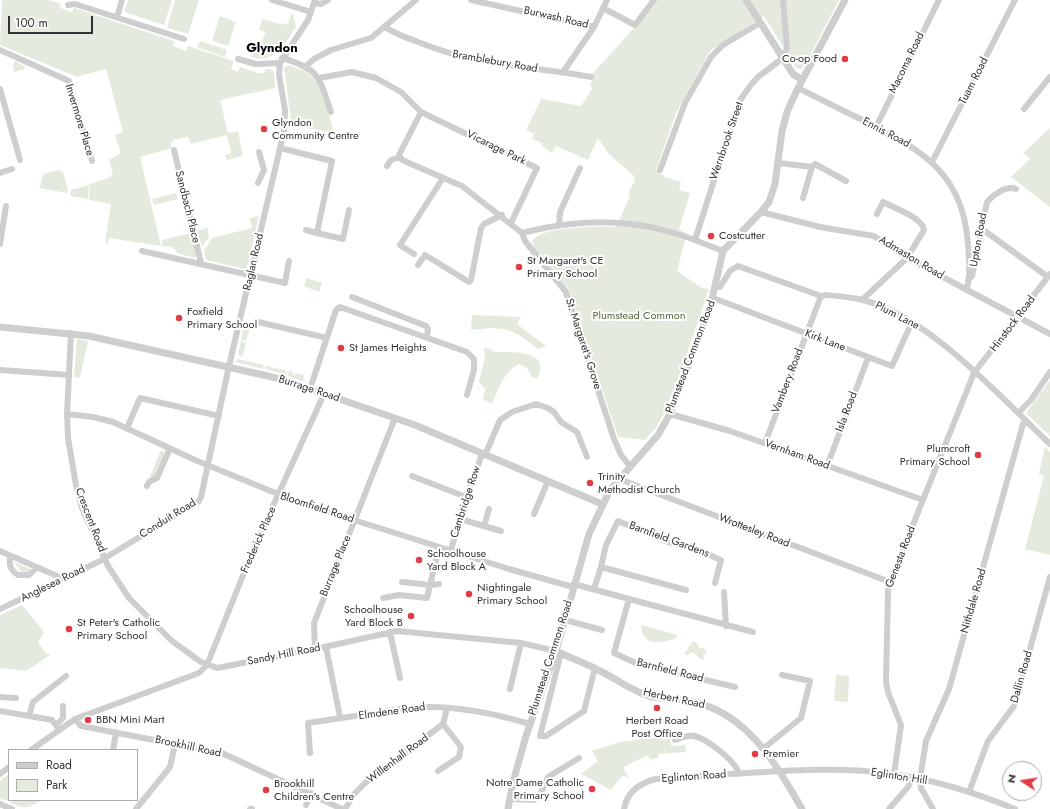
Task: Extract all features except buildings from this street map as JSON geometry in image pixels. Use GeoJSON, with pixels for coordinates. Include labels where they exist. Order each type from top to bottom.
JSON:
{"type":"FeatureCollection","features":[{"type":"Feature","properties":{"kind":"street"},"geometry":{"type":"LineString","coordinates":[[117,17],[122,0]]}},
{"type":"Feature","properties":{"kind":"street"},"geometry":{"type":"LineString","coordinates":[[272,0],[311,12]]}},
{"type":"Feature","properties":{"kind":"street"},"geometry":{"type":"LineString","coordinates":[[281,60],[304,26],[315,2],[321,4],[328,0]]}},
{"type":"Feature","properties":{"kind":"street"},"geometry":{"type":"LineString","coordinates":[[306,66],[322,54],[366,41],[385,27],[416,0]]}},
{"type":"Feature","properties":{"kind":"street","name":"Burwash Road"},"geometry":{"type":"LineString","coordinates":[[471,0],[594,27]]}},
{"type":"Feature","properties":{"kind":"street"},"geometry":{"type":"LineString","coordinates":[[563,72],[594,27],[607,0]]}},
{"type":"Feature","properties":{"kind":"street"},"geometry":{"type":"LineString","coordinates":[[603,8],[635,25],[654,0]]}},
{"type":"Feature","properties":{"kind":"street"},"geometry":{"type":"LineString","coordinates":[[746,0],[794,74],[802,80]]}},
{"type":"Feature","properties":{"kind":"street"},"geometry":{"type":"LineString","coordinates":[[783,0],[787,48],[783,58]]}},
{"type":"Feature","properties":{"kind":"street"},"geometry":{"type":"LineString","coordinates":[[522,233],[583,223],[620,223],[651,228],[695,240],[723,251],[761,212],[772,194],[779,163],[784,122],[802,80],[846,0]]}},
{"type":"Feature","properties":{"kind":"street","name":"Macoma Road"},"geometry":{"type":"LineString","coordinates":[[876,127],[939,0]]}},
{"type":"Feature","properties":{"kind":"street","name":"Tuam Road"},"geometry":{"type":"LineString","coordinates":[[932,162],[1015,0]]}},
{"type":"Feature","properties":{"kind":"street"},"geometry":{"type":"LineString","coordinates":[[68,5],[75,4],[184,39]]}},
{"type":"Feature","properties":{"kind":"street"},"geometry":{"type":"LineString","coordinates":[[660,170],[679,116],[711,57],[723,45],[760,23]]}},
{"type":"Feature","properties":{"kind":"street","name":"Bramblebury Road"},"geometry":{"type":"LineString","coordinates":[[385,27],[391,31],[438,50],[466,59],[591,77]]}},
{"type":"Feature","properties":{"kind":"street","name":"Invermore Place"},"geometry":{"type":"LineString","coordinates":[[0,50],[69,81],[92,161]]}},
{"type":"Feature","properties":{"kind":"street","name":"Wernbrook Street"},"geometry":{"type":"LineString","coordinates":[[695,240],[739,102],[754,81],[783,58]]}},
{"type":"Feature","properties":{"kind":"street"},"geometry":{"type":"LineString","coordinates":[[238,59],[256,64],[281,60],[306,66],[320,78],[331,112]]}},
{"type":"Feature","properties":{"kind":"street","name":"Raglan Road"},"geometry":{"type":"LineString","coordinates":[[208,465],[229,366],[284,131],[285,110],[279,75],[281,60]]}},
{"type":"Feature","properties":{"kind":"street"},"geometry":{"type":"LineString","coordinates":[[320,78],[352,72],[364,74],[394,88],[421,112],[400,157],[391,160],[387,166]]}},
{"type":"Feature","properties":{"kind":"street"},"geometry":{"type":"LineString","coordinates":[[1024,109],[1050,78]]}},
{"type":"Feature","properties":{"kind":"street","name":"Ennis Road"},"geometry":{"type":"LineString","coordinates":[[798,88],[907,143],[932,162],[952,187],[965,217],[969,249],[968,280],[966,290]]}},
{"type":"Feature","properties":{"kind":"street"},"geometry":{"type":"LineString","coordinates":[[0,90],[20,160]]}},
{"type":"Feature","properties":{"kind":"street","name":"Vicarage Park"},"geometry":{"type":"LineString","coordinates":[[421,112],[537,168],[511,223]]}},
{"type":"Feature","properties":{"kind":"street"},"geometry":{"type":"LineString","coordinates":[[280,148],[332,161],[317,233]]}},
{"type":"Feature","properties":{"kind":"street","name":"Sandbach Place"},"geometry":{"type":"LineString","coordinates":[[174,150],[201,263]]}},
{"type":"Feature","properties":{"kind":"street"},"geometry":{"type":"LineString","coordinates":[[258,183],[264,170],[259,152]]}},
{"type":"Feature","properties":{"kind":"street","name":"St. Margaret's Grove"},"geometry":{"type":"LineString","coordinates":[[400,157],[402,160],[462,186],[502,215],[522,233],[525,241],[566,292],[614,439],[621,455],[630,466]]}},
{"type":"Feature","properties":{"kind":"street"},"geometry":{"type":"LineString","coordinates":[[779,163],[812,167],[815,164],[846,180]]}},
{"type":"Feature","properties":{"kind":"street"},"geometry":{"type":"LineString","coordinates":[[803,198],[812,167]]}},
{"type":"Feature","properties":{"kind":"street"},"geometry":{"type":"LineString","coordinates":[[559,226],[560,212],[580,168]]}},
{"type":"Feature","properties":{"kind":"street"},"geometry":{"type":"LineString","coordinates":[[0,173],[12,169]]}},
{"type":"Feature","properties":{"kind":"street"},"geometry":{"type":"LineString","coordinates":[[264,170],[275,172]]}},
{"type":"Feature","properties":{"kind":"street"},"geometry":{"type":"LineString","coordinates":[[414,254],[400,245],[443,178]]}},
{"type":"Feature","properties":{"kind":"street","name":"Upton Road"},"geometry":{"type":"LineString","coordinates":[[968,280],[972,276],[987,202],[990,197],[1013,188]]}},
{"type":"Feature","properties":{"kind":"street"},"geometry":{"type":"LineString","coordinates":[[862,300],[907,258],[922,236],[924,230],[921,223],[883,202],[877,214]]}},
{"type":"Feature","properties":{"kind":"street"},"geometry":{"type":"LineString","coordinates":[[0,244],[6,206]]}},
{"type":"Feature","properties":{"kind":"street"},"geometry":{"type":"LineString","coordinates":[[306,230],[343,239],[349,210]]}},
{"type":"Feature","properties":{"kind":"street","name":"Admaston Road"},"geometry":{"type":"LineString","coordinates":[[761,212],[820,227],[874,236],[907,258],[1050,334]]}},
{"type":"Feature","properties":{"kind":"street"},"geometry":{"type":"LineString","coordinates":[[418,264],[424,255],[469,282],[471,280],[481,228],[484,224],[502,215]]}},
{"type":"Feature","properties":{"kind":"street"},"geometry":{"type":"LineString","coordinates":[[982,229],[1049,276]]}},
{"type":"Feature","properties":{"kind":"street","name":"Sandbach Place"},"geometry":{"type":"LineString","coordinates":[[142,251],[285,283],[289,261]]}},
{"type":"Feature","properties":{"kind":"street","name":"Plumstead Common Road"},"geometry":{"type":"LineString","coordinates":[[508,809],[530,724],[558,652],[574,585],[589,534],[602,504],[619,479],[658,435],[670,414],[713,298],[723,251]]}},
{"type":"Feature","properties":{"kind":"street","name":"Plum Lane"},"geometry":{"type":"LineString","coordinates":[[716,287],[720,287],[730,271],[738,266],[821,296],[826,295],[862,300],[881,306],[912,322],[938,340],[1050,444]]}},
{"type":"Feature","properties":{"kind":"street","name":"Hinstock Road"},"geometry":{"type":"LineString","coordinates":[[974,372],[1049,276]]}},
{"type":"Feature","properties":{"kind":"street","name":"Vambery Road"},"geometry":{"type":"LineString","coordinates":[[764,443],[821,296]]}},
{"type":"Feature","properties":{"kind":"street"},"geometry":{"type":"LineString","coordinates":[[352,297],[426,326],[428,329],[427,337]]}},
{"type":"Feature","properties":{"kind":"street","name":"Kirk Lane"},"geometry":{"type":"LineString","coordinates":[[713,298],[892,366],[912,322]]}},
{"type":"Feature","properties":{"kind":"street"},"geometry":{"type":"LineString","coordinates":[[310,389],[336,310],[340,307],[467,352],[474,360],[474,370],[467,395]]}},
{"type":"Feature","properties":{"kind":"street"},"geometry":{"type":"LineString","coordinates":[[258,322],[327,338]]}},
{"type":"Feature","properties":{"kind":"street","name":"Burrage Road"},"geometry":{"type":"LineString","coordinates":[[0,327],[71,333],[264,374],[395,418],[602,504]]}},
{"type":"Feature","properties":{"kind":"street","name":"Crescent Road"},"geometry":{"type":"LineString","coordinates":[[71,333],[67,414],[68,446],[82,508],[104,558],[128,598],[172,641],[207,665]]}},
{"type":"Feature","properties":{"kind":"street","name":"Isla Road"},"geometry":{"type":"LineString","coordinates":[[827,466],[868,358]]}},
{"type":"Feature","properties":{"kind":"street"},"geometry":{"type":"LineString","coordinates":[[0,370],[69,375]]}},
{"type":"Feature","properties":{"kind":"street","name":"Genesta Road"},"geometry":{"type":"LineString","coordinates":[[894,774],[901,725],[888,692],[886,682],[888,591],[890,582],[974,372]]}},
{"type":"Feature","properties":{"kind":"street"},"geometry":{"type":"LineString","coordinates":[[1018,413],[1031,400],[1050,372]]}},
{"type":"Feature","properties":{"kind":"street","name":"Frederick Place"},"geometry":{"type":"LineString","coordinates":[[207,665],[248,562],[324,394]]}},
{"type":"Feature","properties":{"kind":"street"},"geometry":{"type":"LineString","coordinates":[[127,428],[140,398],[219,416]]}},
{"type":"Feature","properties":{"kind":"street","name":"Cambridge Row"},"geometry":{"type":"LineString","coordinates":[[451,550],[466,497],[483,454],[500,420],[512,412],[536,404],[548,408],[554,412],[561,422],[577,432],[587,457]]}},
{"type":"Feature","properties":{"kind":"street","name":"Bloomfield Road"},"geometry":{"type":"LineString","coordinates":[[67,414],[103,419],[127,428],[278,495],[509,569],[574,585]]}},
{"type":"Feature","properties":{"kind":"street","name":"Vernham Road"},"geometry":{"type":"LineString","coordinates":[[670,414],[730,431],[923,500]]}},
{"type":"Feature","properties":{"kind":"street","name":"Burrage Place"},"geometry":{"type":"LineString","coordinates":[[316,649],[312,629],[314,623],[395,418]]}},
{"type":"Feature","properties":{"kind":"street","name":"Nithdale Road"},"geometry":{"type":"LineString","coordinates":[[920,779],[928,733],[949,689],[1023,424],[1026,421]]}},
{"type":"Feature","properties":{"kind":"street"},"geometry":{"type":"LineString","coordinates":[[147,486],[149,482],[157,478],[170,448]]}},
{"type":"Feature","properties":{"kind":"street","name":"Conduit Road"},"geometry":{"type":"LineString","coordinates":[[104,558],[199,501],[203,493],[208,465]]}},
{"type":"Feature","properties":{"kind":"street"},"geometry":{"type":"LineString","coordinates":[[412,476],[466,497]]}},
{"type":"Feature","properties":{"kind":"street","name":"Wrottesley Road"},"geometry":{"type":"LineString","coordinates":[[619,479],[890,582]]}},
{"type":"Feature","properties":{"kind":"street"},"geometry":{"type":"LineString","coordinates":[[534,514],[548,481]]}},
{"type":"Feature","properties":{"kind":"street"},"geometry":{"type":"LineString","coordinates":[[484,526],[488,509]]}},
{"type":"Feature","properties":{"kind":"street"},"geometry":{"type":"LineString","coordinates":[[460,519],[502,531]]}},
{"type":"Feature","properties":{"kind":"street","name":"Barnfield Gardens"},"geometry":{"type":"LineString","coordinates":[[594,589],[606,545],[618,521],[665,541],[698,550],[721,560],[715,583]]}},
{"type":"Feature","properties":{"kind":"street"},"geometry":{"type":"LineString","coordinates":[[383,598],[399,595],[428,598],[439,547]]}},
{"type":"Feature","properties":{"kind":"street"},"geometry":{"type":"LineString","coordinates":[[0,551],[57,576],[60,580]]}},
{"type":"Feature","properties":{"kind":"street"},"geometry":{"type":"LineString","coordinates":[[10,556],[9,562],[11,568],[18,575],[29,575],[36,568]]}},
{"type":"Feature","properties":{"kind":"street","name":"Anglesea Road"},"geometry":{"type":"LineString","coordinates":[[0,609],[104,558]]}},
{"type":"Feature","properties":{"kind":"street"},"geometry":{"type":"LineString","coordinates":[[600,567],[686,590]]}},
{"type":"Feature","properties":{"kind":"street","name":"Dallin Road"},"geometry":{"type":"LineString","coordinates":[[969,792],[988,741],[1014,706],[1050,577]]}},
{"type":"Feature","properties":{"kind":"street"},"geometry":{"type":"LineString","coordinates":[[402,582],[430,585],[440,584]]}},
{"type":"Feature","properties":{"kind":"street"},"geometry":{"type":"LineString","coordinates":[[574,585],[594,589],[726,626],[753,632]]}},
{"type":"Feature","properties":{"kind":"street"},"geometry":{"type":"LineString","coordinates":[[724,592],[726,626]]}},
{"type":"Feature","properties":{"kind":"street","name":"Barnfield Road"},"geometry":{"type":"LineString","coordinates":[[629,599],[614,653],[638,664],[735,687]]}},
{"type":"Feature","properties":{"kind":"street"},"geometry":{"type":"LineString","coordinates":[[565,620],[602,630]]}},
{"type":"Feature","properties":{"kind":"street","name":"Sandy Hill Road"},"geometry":{"type":"LineString","coordinates":[[207,665],[217,668],[326,647],[390,632],[407,631],[521,643],[558,652]]}},
{"type":"Feature","properties":{"kind":"street"},"geometry":{"type":"LineString","coordinates":[[390,632],[400,678]]}},
{"type":"Feature","properties":{"kind":"street"},"geometry":{"type":"LineString","coordinates":[[510,689],[521,643]]}},
{"type":"Feature","properties":{"kind":"street"},"geometry":{"type":"LineString","coordinates":[[326,647],[340,717]]}},
{"type":"Feature","properties":{"kind":"street"},"geometry":{"type":"LineString","coordinates":[[558,652],[558,663],[540,736],[546,736],[584,711],[595,668]]}},
{"type":"Feature","properties":{"kind":"street","name":"Herbert Road"},"geometry":{"type":"LineString","coordinates":[[558,652],[595,668],[633,689],[650,696],[692,701],[710,707],[737,723],[764,748],[802,809]]}},
{"type":"Feature","properties":{"kind":"street"},"geometry":{"type":"LineString","coordinates":[[58,726],[199,673],[207,665]]}},
{"type":"Feature","properties":{"kind":"street"},"geometry":{"type":"LineString","coordinates":[[764,748],[802,718],[810,681],[782,675]]}},
{"type":"Feature","properties":{"kind":"street"},"geometry":{"type":"LineString","coordinates":[[29,716],[33,702],[66,676]]}},
{"type":"Feature","properties":{"kind":"street"},"geometry":{"type":"LineString","coordinates":[[0,697],[16,698]]}},
{"type":"Feature","properties":{"kind":"street"},"geometry":{"type":"LineString","coordinates":[[32,749],[58,726],[63,718],[63,706]]}},
{"type":"Feature","properties":{"kind":"street","name":"Elmdene Road"},"geometry":{"type":"LineString","coordinates":[[310,753],[308,723],[340,717],[343,718],[422,706],[500,716],[530,724]]}},
{"type":"Feature","properties":{"kind":"street"},"geometry":{"type":"LineString","coordinates":[[438,771],[459,757],[462,748],[443,724],[447,708]]}},
{"type":"Feature","properties":{"kind":"street"},"geometry":{"type":"LineString","coordinates":[[0,711],[52,720],[58,726]]}},
{"type":"Feature","properties":{"kind":"street","name":"Brookhill Road"},"geometry":{"type":"LineString","coordinates":[[75,719],[81,726],[222,753],[344,809]]}},
{"type":"Feature","properties":{"kind":"street","name":"Willenhall Road"},"geometry":{"type":"LineString","coordinates":[[344,809],[355,793],[365,783],[443,724]]}},
{"type":"Feature","properties":{"kind":"street"},"geometry":{"type":"LineString","coordinates":[[113,749],[116,732]]}},
{"type":"Feature","properties":{"kind":"street"},"geometry":{"type":"LineString","coordinates":[[675,740],[686,736],[694,736],[702,739],[738,768],[740,774]]}},
{"type":"Feature","properties":{"kind":"street"},"geometry":{"type":"LineString","coordinates":[[136,809],[170,767],[175,744]]}},
{"type":"Feature","properties":{"kind":"street"},"geometry":{"type":"LineString","coordinates":[[510,799],[534,800],[540,794],[548,777],[579,758]]}},
{"type":"Feature","properties":{"kind":"street"},"geometry":{"type":"LineString","coordinates":[[0,774],[8,768]]}},
{"type":"Feature","properties":{"kind":"street","name":"Eglinton Hill"},"geometry":{"type":"LineString","coordinates":[[779,771],[835,770],[894,774],[920,779],[969,792],[1015,809]]}},
{"type":"Feature","properties":{"kind":"street","name":"Eglinton Road"},"geometry":{"type":"LineString","coordinates":[[624,809],[627,799],[634,790],[649,781],[779,771]]}},
{"type":"Feature","properties":{"kind":"street"},"geometry":{"type":"LineString","coordinates":[[889,809],[908,787],[912,778]]}},
{"type":"Feature","properties":{"kind":"street"},"geometry":{"type":"LineString","coordinates":[[920,779],[921,788],[933,809]]}},
{"type":"Feature","properties":{"kind":"street"},"geometry":{"type":"LineString","coordinates":[[306,805],[311,793]]}},
{"type":"Feature","properties":{"kind":"street"},"geometry":{"type":"LineString","coordinates":[[324,809],[327,802]]}},
{"type":"Feature","properties":{"kind":"street"},"geometry":{"type":"LineString","coordinates":[[0,804],[12,809]]}},
{"type":"Feature","properties":{"kind":"green space"},"geometry":{"type":"Polygon","coordinates":[[[2,0],[48,0],[61,4],[60,8],[72,12],[74,8],[174,41],[173,46],[186,51],[188,46],[234,61],[231,69],[238,72],[240,67],[258,73],[265,73],[265,69],[271,69],[274,72],[275,88],[220,100],[228,133],[238,131],[243,156],[227,160],[225,155],[231,153],[227,135],[191,144],[188,137],[173,140],[171,143],[172,148],[140,157],[161,246],[109,238],[108,244],[105,243],[111,204],[89,200],[90,184],[113,175],[109,160],[121,153],[115,135],[123,132],[106,69],[77,77],[0,45],[2,0]]]}},
{"type":"Feature","properties":{"kind":"green space"},"geometry":{"type":"Polygon","coordinates":[[[128,0],[172,0],[164,25],[124,12],[128,0]]]}},
{"type":"Feature","properties":{"kind":"green space"},"geometry":{"type":"Polygon","coordinates":[[[175,0],[199,0],[188,34],[167,28],[175,0]]]}},
{"type":"Feature","properties":{"kind":"green space","name":"Plumstead Common"},"geometry":{"type":"Polygon","coordinates":[[[656,0],[839,0],[805,65],[801,69],[796,68],[764,16],[710,51],[676,113],[656,170],[665,177],[681,182],[679,190],[690,193],[679,230],[687,233],[677,271],[702,288],[709,289],[682,368],[664,413],[656,428],[645,440],[618,437],[569,290],[535,249],[532,241],[537,236],[558,230],[584,227],[616,227],[630,196],[628,194],[635,180],[634,176],[608,153],[598,138],[588,160],[556,146],[552,153],[542,146],[542,143],[532,139],[534,134],[526,130],[541,99],[581,106],[592,89],[590,84],[592,82],[592,74],[637,25],[656,0]]]}},
{"type":"Feature","properties":{"kind":"green space"},"geometry":{"type":"Polygon","coordinates":[[[292,12],[296,27],[283,46],[278,51],[266,58],[259,59],[251,57],[255,46],[259,48],[266,32],[259,30],[262,19],[283,25],[284,23],[288,24],[292,12]]]}},
{"type":"Feature","properties":{"kind":"green space"},"geometry":{"type":"Polygon","coordinates":[[[220,16],[236,22],[228,46],[212,41],[220,16]]]}},
{"type":"Feature","properties":{"kind":"green space"},"geometry":{"type":"Polygon","coordinates":[[[200,41],[227,50],[225,57],[197,47],[200,41]]]}},
{"type":"Feature","properties":{"kind":"green space"},"geometry":{"type":"Polygon","coordinates":[[[15,61],[24,66],[25,69],[14,72],[13,64],[15,61]]]}},
{"type":"Feature","properties":{"kind":"green space"},"geometry":{"type":"Polygon","coordinates":[[[288,65],[306,71],[320,85],[333,132],[292,126],[284,68],[288,65]]]}},
{"type":"Feature","properties":{"kind":"green space"},"geometry":{"type":"Polygon","coordinates":[[[1050,128],[1050,207],[1011,177],[1030,159],[1023,153],[1050,128]]]}},
{"type":"Feature","properties":{"kind":"green space"},"geometry":{"type":"Polygon","coordinates":[[[58,170],[63,172],[68,190],[67,193],[40,188],[43,174],[58,170]]]}},
{"type":"Feature","properties":{"kind":"green space"},"geometry":{"type":"Polygon","coordinates":[[[89,185],[88,199],[71,196],[70,190],[89,185]]]}},
{"type":"Feature","properties":{"kind":"green space"},"geometry":{"type":"Polygon","coordinates":[[[176,193],[178,199],[154,205],[152,199],[176,193]]]}},
{"type":"Feature","properties":{"kind":"green space"},"geometry":{"type":"Polygon","coordinates":[[[259,216],[247,268],[244,269],[206,260],[204,251],[212,238],[252,228],[250,218],[259,216]]]}},
{"type":"Feature","properties":{"kind":"green space"},"geometry":{"type":"Polygon","coordinates":[[[208,228],[209,237],[202,247],[197,231],[208,228]]]}},
{"type":"Feature","properties":{"kind":"green space"},"geometry":{"type":"Polygon","coordinates":[[[191,233],[197,255],[194,258],[177,253],[173,247],[162,246],[162,240],[191,233]]]}},
{"type":"Feature","properties":{"kind":"green space"},"geometry":{"type":"Polygon","coordinates":[[[307,278],[322,283],[319,292],[304,286],[307,278]]]}},
{"type":"Feature","properties":{"kind":"green space"},"geometry":{"type":"Polygon","coordinates":[[[472,315],[521,317],[517,324],[546,346],[538,349],[521,337],[507,330],[492,328],[471,330],[472,315]]]}},
{"type":"Feature","properties":{"kind":"green space"},"geometry":{"type":"Polygon","coordinates":[[[244,326],[250,328],[246,341],[241,340],[244,326]]]}},
{"type":"Feature","properties":{"kind":"green space"},"geometry":{"type":"Polygon","coordinates":[[[77,339],[88,341],[80,378],[74,377],[77,339]]]}},
{"type":"Feature","properties":{"kind":"green space"},"geometry":{"type":"Polygon","coordinates":[[[241,341],[246,343],[243,356],[238,355],[241,341]]]}},
{"type":"Feature","properties":{"kind":"green space"},"geometry":{"type":"Polygon","coordinates":[[[484,347],[496,352],[520,353],[535,358],[539,363],[540,370],[537,379],[531,376],[527,368],[519,364],[505,376],[492,404],[483,399],[485,389],[479,382],[485,357],[484,347]]]}},
{"type":"Feature","properties":{"kind":"green space"},"geometry":{"type":"Polygon","coordinates":[[[237,359],[264,365],[263,369],[236,362],[237,359]]]}},
{"type":"Feature","properties":{"kind":"green space"},"geometry":{"type":"Polygon","coordinates":[[[266,366],[287,371],[286,375],[265,369],[266,366]]]}},
{"type":"Feature","properties":{"kind":"green space"},"geometry":{"type":"Polygon","coordinates":[[[289,371],[293,372],[293,375],[296,373],[304,375],[303,381],[288,376],[289,371]]]}},
{"type":"Feature","properties":{"kind":"green space"},"geometry":{"type":"Polygon","coordinates":[[[1050,380],[1050,436],[1026,413],[1050,380]]]}},
{"type":"Feature","properties":{"kind":"green space"},"geometry":{"type":"Polygon","coordinates":[[[1045,447],[1050,452],[1050,555],[1025,549],[1044,476],[1039,474],[1045,447]]]}},
{"type":"Feature","properties":{"kind":"green space"},"geometry":{"type":"Polygon","coordinates":[[[163,450],[164,455],[155,476],[149,479],[160,452],[163,450]]]}},
{"type":"Feature","properties":{"kind":"green space"},"geometry":{"type":"Polygon","coordinates":[[[14,562],[31,569],[27,572],[20,571],[14,562]]]}},
{"type":"Feature","properties":{"kind":"green space"},"geometry":{"type":"Polygon","coordinates":[[[22,605],[44,632],[38,642],[45,652],[50,655],[26,671],[0,668],[0,615],[22,605]]]}},
{"type":"Feature","properties":{"kind":"green space"},"geometry":{"type":"Polygon","coordinates":[[[641,625],[677,635],[677,638],[659,642],[649,641],[642,632],[641,625]]]}},
{"type":"Feature","properties":{"kind":"green space"},"geometry":{"type":"Polygon","coordinates":[[[693,641],[697,643],[699,648],[704,648],[707,654],[703,654],[704,660],[700,659],[693,652],[687,655],[684,654],[693,641]]]}},
{"type":"Feature","properties":{"kind":"green space"},"geometry":{"type":"Polygon","coordinates":[[[836,675],[849,676],[848,702],[834,701],[836,675]]]}},
{"type":"Feature","properties":{"kind":"green space"},"geometry":{"type":"Polygon","coordinates":[[[670,736],[671,746],[685,745],[686,752],[658,754],[658,758],[650,759],[648,755],[623,767],[629,779],[623,775],[611,790],[581,774],[598,761],[592,751],[620,742],[670,736]]]}},
{"type":"Feature","properties":{"kind":"green space"},"geometry":{"type":"Polygon","coordinates":[[[8,775],[8,800],[6,801],[0,798],[0,781],[8,775]]]}},
{"type":"Feature","properties":{"kind":"green space"},"geometry":{"type":"Polygon","coordinates":[[[13,801],[40,801],[27,807],[10,803],[13,801]]]}},
{"type":"Feature","properties":{"kind":"place","name":"Co-op Food"},"geometry":{"type":"Point","coordinates":[845,59]}},
{"type":"Feature","properties":{"kind":"place","name":"Glyndon Community Centre"},"geometry":{"type":"Point","coordinates":[264,129]}},
{"type":"Feature","properties":{"kind":"place","name":"Costcutter"},"geometry":{"type":"Point","coordinates":[711,236]}},
{"type":"Feature","properties":{"kind":"place","name":"St Margaret's CE Primary School"},"geometry":{"type":"Point","coordinates":[519,267]}},
{"type":"Feature","properties":{"kind":"place","name":"Foxfield Primary School"},"geometry":{"type":"Point","coordinates":[179,318]}},
{"type":"Feature","properties":{"kind":"place","name":"St James Heights"},"geometry":{"type":"Point","coordinates":[341,348]}},
{"type":"Feature","properties":{"kind":"place","name":"Plumcroft Primary School"},"geometry":{"type":"Point","coordinates":[978,455]}},
{"type":"Feature","properties":{"kind":"place","name":"Trinity Methodist Church"},"geometry":{"type":"Point","coordinates":[590,483]}},
{"type":"Feature","properties":{"kind":"place","name":"Schoolhouse Yard Block A"},"geometry":{"type":"Point","coordinates":[419,560]}},
{"type":"Feature","properties":{"kind":"place","name":"Nightingale Primary School"},"geometry":{"type":"Point","coordinates":[469,594]}},
{"type":"Feature","properties":{"kind":"place","name":"Schoolhouse Yard Block B"},"geometry":{"type":"Point","coordinates":[411,616]}},
{"type":"Feature","properties":{"kind":"place","name":"St Peter's Catholic Primary School"},"geometry":{"type":"Point","coordinates":[69,629]}},
{"type":"Feature","properties":{"kind":"place","name":"Herbert Road Post Office"},"geometry":{"type":"Point","coordinates":[657,708]}},
{"type":"Feature","properties":{"kind":"place","name":"BBN Mini Mart"},"geometry":{"type":"Point","coordinates":[88,720]}},
{"type":"Feature","properties":{"kind":"place","name":"Premier"},"geometry":{"type":"Point","coordinates":[755,754]}},
{"type":"Feature","properties":{"kind":"place","name":"Notre Dame Catholic Primary School"},"geometry":{"type":"Point","coordinates":[592,789]}},
{"type":"Feature","properties":{"kind":"place","name":"Brookhill Children’s Centre"},"geometry":{"type":"Point","coordinates":[266,790]}},
{"type":"Feature","properties":{"kind":"district","name":"Glyndon"},"geometry":{"type":"Point","coordinates":[272,49]}}]}
